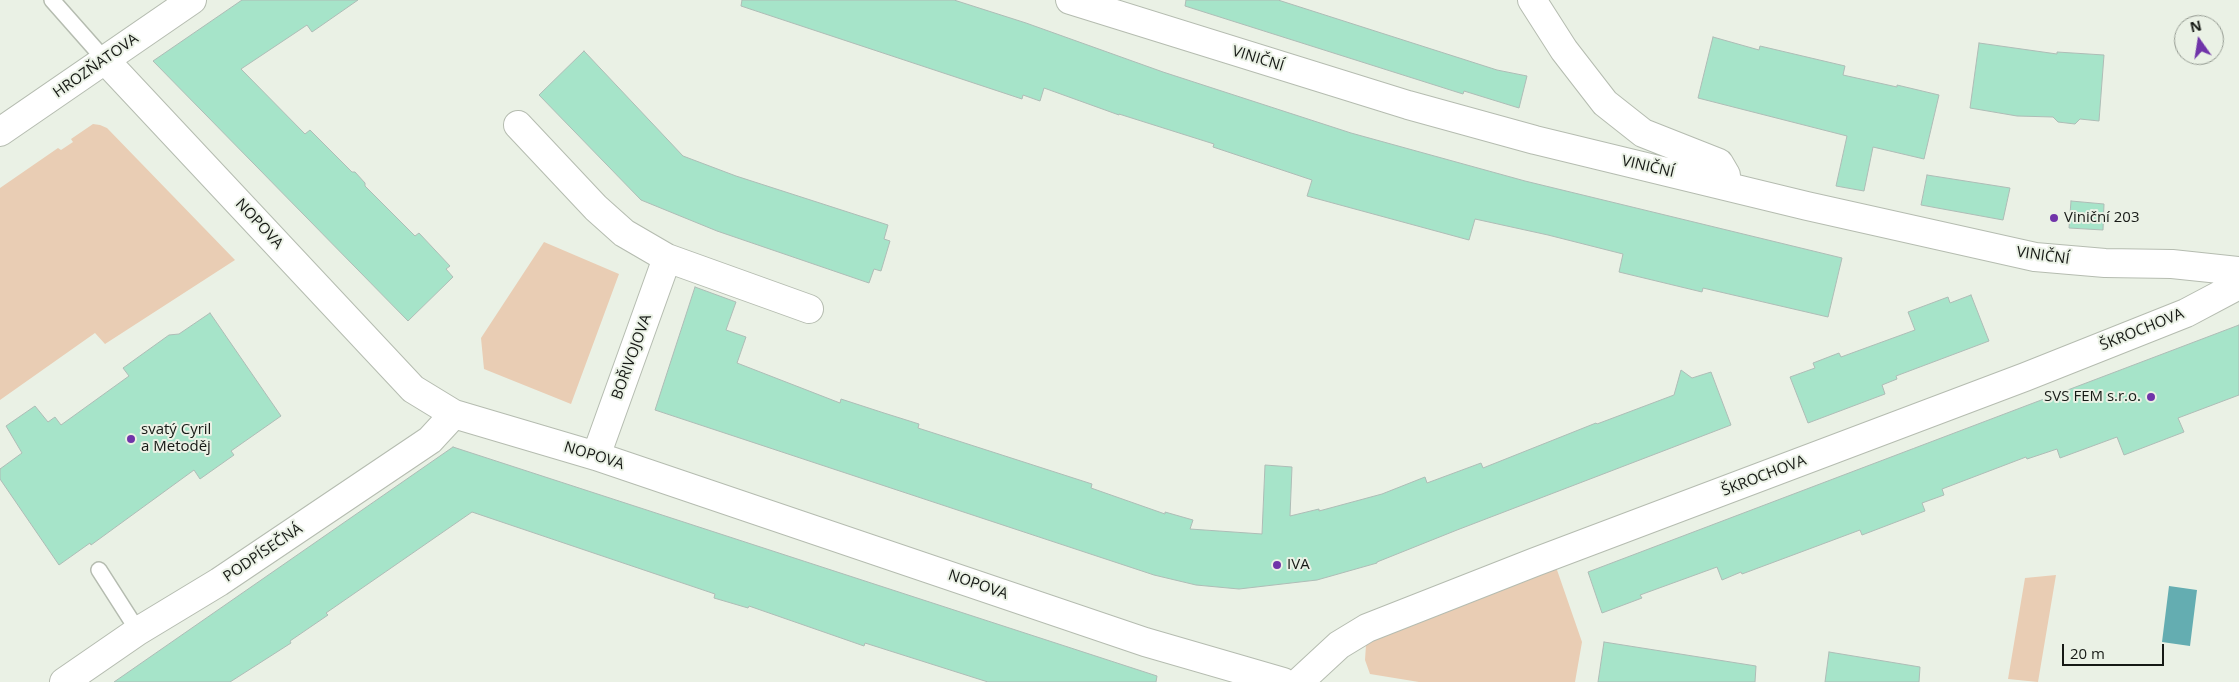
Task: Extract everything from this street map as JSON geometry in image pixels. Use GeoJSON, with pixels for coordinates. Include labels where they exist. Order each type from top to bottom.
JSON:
{"type":"FeatureCollection","features":[{"type":"Feature","properties":{"kind":"street","name":"HROZŇATOVA"},"geometry":{"type":"LineString","coordinates":[[0,132],[192,0]]}},
{"type":"Feature","properties":{"kind":"street","name":"VINIČNÍ"},"geometry":{"type":"LineString","coordinates":[[1070,0],[1417,108],[1535,140],[1807,206],[2036,257],[2105,263],[2172,264],[2239,271]]}},
{"type":"Feature","properties":{"kind":"street"},"geometry":{"type":"LineString","coordinates":[[1532,0],[1564,50],[1605,104],[1643,133],[1720,163],[1726,174],[1725,185]]}},
{"type":"Feature","properties":{"kind":"street","name":"NOPOVA"},"geometry":{"type":"LineString","coordinates":[[104,60],[413,389],[454,414],[596,456],[1145,642],[1282,682]]}},
{"type":"Feature","properties":{"kind":"street"},"geometry":{"type":"LineString","coordinates":[[518,125],[624,233],[667,258],[809,310]]}},
{"type":"Feature","properties":{"kind":"street","name":"BOŘIVOJOVA"},"geometry":{"type":"LineString","coordinates":[[596,456],[667,258]]}},
{"type":"Feature","properties":{"kind":"street","name":"ŠKROCHOVA"},"geometry":{"type":"LineString","coordinates":[[1299,682],[1339,645],[1367,628],[1535,562],[2044,370],[2186,313],[2239,284]]}},
{"type":"Feature","properties":{"kind":"street","name":"PODPÍSEČNÁ"},"geometry":{"type":"LineString","coordinates":[[64,682],[138,631],[220,582],[430,440],[454,414]]}},
{"type":"Feature","properties":{"kind":"lane","name":"NOPOVA"},"geometry":{"type":"LineString","coordinates":[[52,0],[104,60]]}},
{"type":"Feature","properties":{"kind":"lane"},"geometry":{"type":"LineString","coordinates":[[99,570],[138,631]]}},
{"type":"Feature","properties":{"kind":"shaded area"},"geometry":{"type":"Polygon","coordinates":[[[93,124],[107,128],[235,260],[105,344],[95,333],[0,400],[0,188],[58,148],[61,150],[73,142],[71,139],[93,124]]]}},
{"type":"Feature","properties":{"kind":"shaded area"},"geometry":{"type":"Polygon","coordinates":[[[544,242],[619,274],[571,404],[484,369],[481,338],[544,242]]]}},
{"type":"Feature","properties":{"kind":"shaded area"},"geometry":{"type":"Polygon","coordinates":[[[1556,567],[1582,642],[1575,682],[1419,682],[1370,674],[1365,660],[1366,645],[1377,633],[1556,567]]]}},
{"type":"Feature","properties":{"kind":"shaded area"},"geometry":{"type":"Polygon","coordinates":[[[2056,575],[2038,682],[2008,679],[2025,578],[2056,575]]]}},
{"type":"Feature","properties":{"kind":"water"},"geometry":{"type":"Polygon","coordinates":[[[2169,586],[2197,590],[2190,646],[2162,642],[2169,586]]]}},
{"type":"Feature","properties":{"kind":"building"},"geometry":{"type":"Polygon","coordinates":[[[242,0],[358,0],[312,32],[307,25],[241,69],[305,134],[310,130],[352,172],[355,172],[365,183],[365,186],[415,236],[419,233],[450,266],[446,269],[453,277],[408,321],[153,61],[242,0]]]}},
{"type":"Feature","properties":{"kind":"building"},"geometry":{"type":"Polygon","coordinates":[[[742,0],[954,0],[1026,23],[1163,72],[1351,133],[1525,181],[1842,258],[1828,317],[1703,288],[1702,292],[1619,272],[1623,254],[1548,235],[1475,219],[1469,240],[1307,196],[1312,180],[1213,147],[1214,144],[1119,115],[1044,88],[1040,101],[1023,95],[1022,99],[741,6],[742,0]]]}},
{"type":"Feature","properties":{"kind":"building"},"geometry":{"type":"Polygon","coordinates":[[[1186,0],[1278,0],[1497,70],[1527,76],[1519,108],[1464,91],[1463,94],[1185,6],[1186,0]]]}},
{"type":"Feature","properties":{"kind":"building"},"geometry":{"type":"Polygon","coordinates":[[[1713,37],[1759,50],[1760,46],[1845,66],[1843,75],[1939,95],[1924,159],[1873,147],[1864,191],[1836,186],[1847,136],[1698,98],[1713,37]]]}},
{"type":"Feature","properties":{"kind":"building"},"geometry":{"type":"Polygon","coordinates":[[[1979,43],[2057,54],[2057,52],[2104,55],[2099,121],[2080,119],[2075,124],[2058,122],[2053,117],[2017,116],[1970,108],[1979,43]]]}},
{"type":"Feature","properties":{"kind":"building"},"geometry":{"type":"Polygon","coordinates":[[[584,51],[683,156],[736,176],[888,225],[884,239],[890,241],[881,271],[874,269],[869,283],[717,231],[641,200],[539,95],[584,51]]]}},
{"type":"Feature","properties":{"kind":"building"},"geometry":{"type":"Polygon","coordinates":[[[1927,175],[2010,188],[2003,220],[1921,205],[1927,175]]]}},
{"type":"Feature","properties":{"kind":"building"},"geometry":{"type":"Polygon","coordinates":[[[2071,201],[2104,204],[2103,230],[2069,228],[2071,201]]]}},
{"type":"Feature","properties":{"kind":"building"},"geometry":{"type":"Polygon","coordinates":[[[695,287],[736,302],[726,330],[746,337],[737,363],[840,403],[841,399],[919,424],[918,428],[1092,484],[1091,488],[1165,514],[1165,512],[1193,520],[1190,529],[1262,534],[1265,465],[1292,467],[1290,516],[1319,509],[1319,511],[1382,494],[1425,477],[1427,483],[1481,463],[1483,468],[1596,423],[1674,395],[1681,370],[1692,378],[1711,372],[1731,425],[1457,530],[1377,563],[1317,580],[1239,589],[1196,585],[1154,575],[655,410],[695,287]]]}},
{"type":"Feature","properties":{"kind":"building"},"geometry":{"type":"Polygon","coordinates":[[[1971,295],[1989,341],[1896,376],[1897,379],[1882,385],[1885,394],[1808,423],[1790,377],[1815,368],[1813,363],[1839,353],[1841,357],[1915,330],[1908,312],[1948,297],[1950,303],[1971,295]]]}},
{"type":"Feature","properties":{"kind":"building","name":"svatý Cyril a Metoděj"},"geometry":{"type":"Polygon","coordinates":[[[210,313],[281,416],[231,451],[234,455],[200,479],[194,470],[91,545],[90,543],[59,565],[0,479],[0,469],[22,453],[6,426],[35,406],[48,422],[55,417],[61,425],[129,376],[123,368],[169,335],[179,334],[210,313]]]}},
{"type":"Feature","properties":{"kind":"building"},"geometry":{"type":"Polygon","coordinates":[[[2239,325],[2239,395],[2178,418],[2184,432],[2124,455],[2117,437],[2060,458],[2057,449],[2027,459],[2026,457],[1942,489],[1944,495],[1922,503],[1925,511],[1862,535],[1860,530],[1722,580],[1717,567],[1640,595],[1642,598],[1602,613],[1588,572],[2239,325]]]}},
{"type":"Feature","properties":{"kind":"building"},"geometry":{"type":"Polygon","coordinates":[[[453,447],[1157,676],[1156,682],[988,682],[865,643],[864,646],[749,606],[748,608],[714,598],[715,594],[472,512],[326,613],[328,615],[290,641],[291,643],[230,682],[114,682],[453,447]]]}},
{"type":"Feature","properties":{"kind":"building"},"geometry":{"type":"Polygon","coordinates":[[[1604,642],[1756,666],[1755,682],[1598,682],[1604,642]]]}},
{"type":"Feature","properties":{"kind":"building"},"geometry":{"type":"Polygon","coordinates":[[[1829,652],[1920,667],[1919,682],[1825,682],[1829,652]]]}},
{"type":"Feature","properties":{"kind":"place","name":"Viniční 203"},"geometry":{"type":"Point","coordinates":[2054,218]}},
{"type":"Feature","properties":{"kind":"place","name":"SVS FEM s.r.o."},"geometry":{"type":"Point","coordinates":[2151,397]}},
{"type":"Feature","properties":{"kind":"place","name":"svatý Cyril a Metoděj"},"geometry":{"type":"Point","coordinates":[131,439]}},
{"type":"Feature","properties":{"kind":"place","name":"IVA"},"geometry":{"type":"Point","coordinates":[1277,565]}}]}
